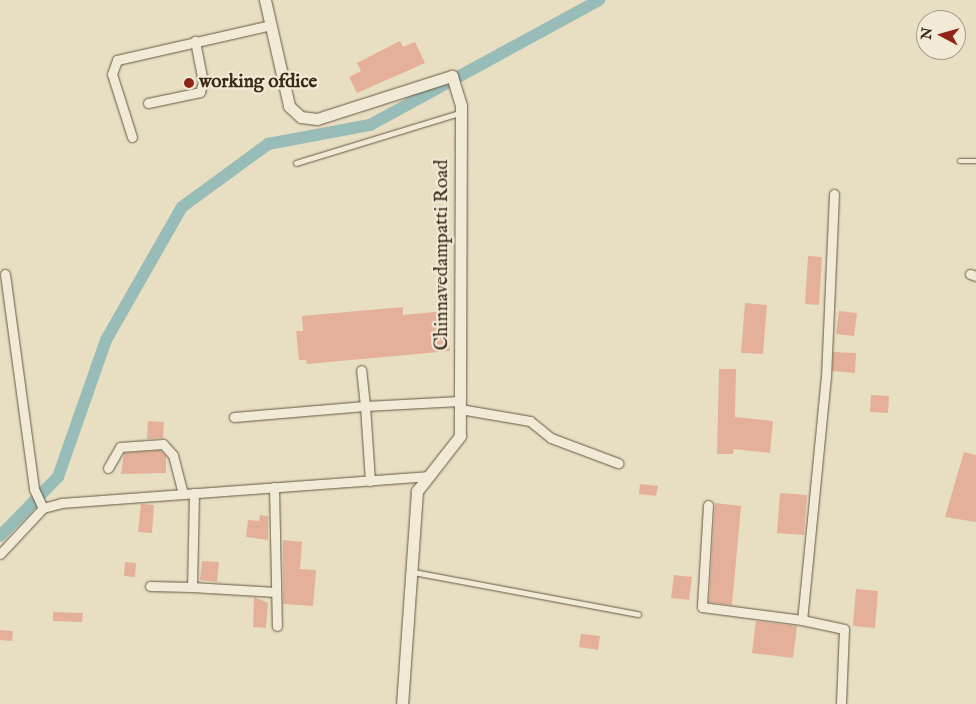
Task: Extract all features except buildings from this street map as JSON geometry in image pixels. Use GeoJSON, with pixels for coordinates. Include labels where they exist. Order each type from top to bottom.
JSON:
{"type":"FeatureCollection","features":[{"type":"Feature","properties":{"kind":"street","name":"Chinnavedampatti Road"},"geometry":{"type":"LineString","coordinates":[[265,0],[289,106],[301,117],[317,119],[452,76],[461,109],[460,436],[417,491],[402,704]]}},
{"type":"Feature","properties":{"kind":"street"},"geometry":{"type":"LineString","coordinates":[[132,137],[112,74],[117,60],[270,25]]}},
{"type":"Feature","properties":{"kind":"street"},"geometry":{"type":"LineString","coordinates":[[148,103],[200,92],[203,82],[195,41]]}},
{"type":"Feature","properties":{"kind":"street"},"geometry":{"type":"LineString","coordinates":[[802,620],[826,376],[834,194]]}},
{"type":"Feature","properties":{"kind":"street"},"geometry":{"type":"LineString","coordinates":[[4,274],[34,490],[43,508]]}},
{"type":"Feature","properties":{"kind":"street"},"geometry":{"type":"LineString","coordinates":[[361,370],[370,481]]}},
{"type":"Feature","properties":{"kind":"street"},"geometry":{"type":"LineString","coordinates":[[234,417],[365,406],[460,405],[530,421],[551,438],[618,463]]}},
{"type":"Feature","properties":{"kind":"street"},"geometry":{"type":"LineString","coordinates":[[108,468],[120,447],[163,444],[173,454],[183,494]]}},
{"type":"Feature","properties":{"kind":"street"},"geometry":{"type":"LineString","coordinates":[[0,554],[43,508],[183,494],[428,476]]}},
{"type":"Feature","properties":{"kind":"street"},"geometry":{"type":"LineString","coordinates":[[274,487],[277,626]]}},
{"type":"Feature","properties":{"kind":"street"},"geometry":{"type":"LineString","coordinates":[[192,587],[194,494]]}},
{"type":"Feature","properties":{"kind":"street"},"geometry":{"type":"LineString","coordinates":[[708,505],[702,607],[802,620],[844,629],[841,704]]}},
{"type":"Feature","properties":{"kind":"street"},"geometry":{"type":"LineString","coordinates":[[150,586],[276,592]]}},
{"type":"Feature","properties":{"kind":"lane"},"geometry":{"type":"LineString","coordinates":[[296,164],[461,109]]}},
{"type":"Feature","properties":{"kind":"lane"},"geometry":{"type":"LineString","coordinates":[[960,161],[976,161]]}},
{"type":"Feature","properties":{"kind":"lane"},"geometry":{"type":"LineString","coordinates":[[411,572],[638,614]]}},
{"type":"Feature","properties":{"kind":"waterway"},"geometry":{"type":"LineString","coordinates":[[0,536],[58,477],[106,340],[182,207],[268,144],[370,125],[599,0]]}},
{"type":"Feature","properties":{"kind":"place","name":"working ofdice"},"geometry":{"type":"Point","coordinates":[189,83]}}]}
